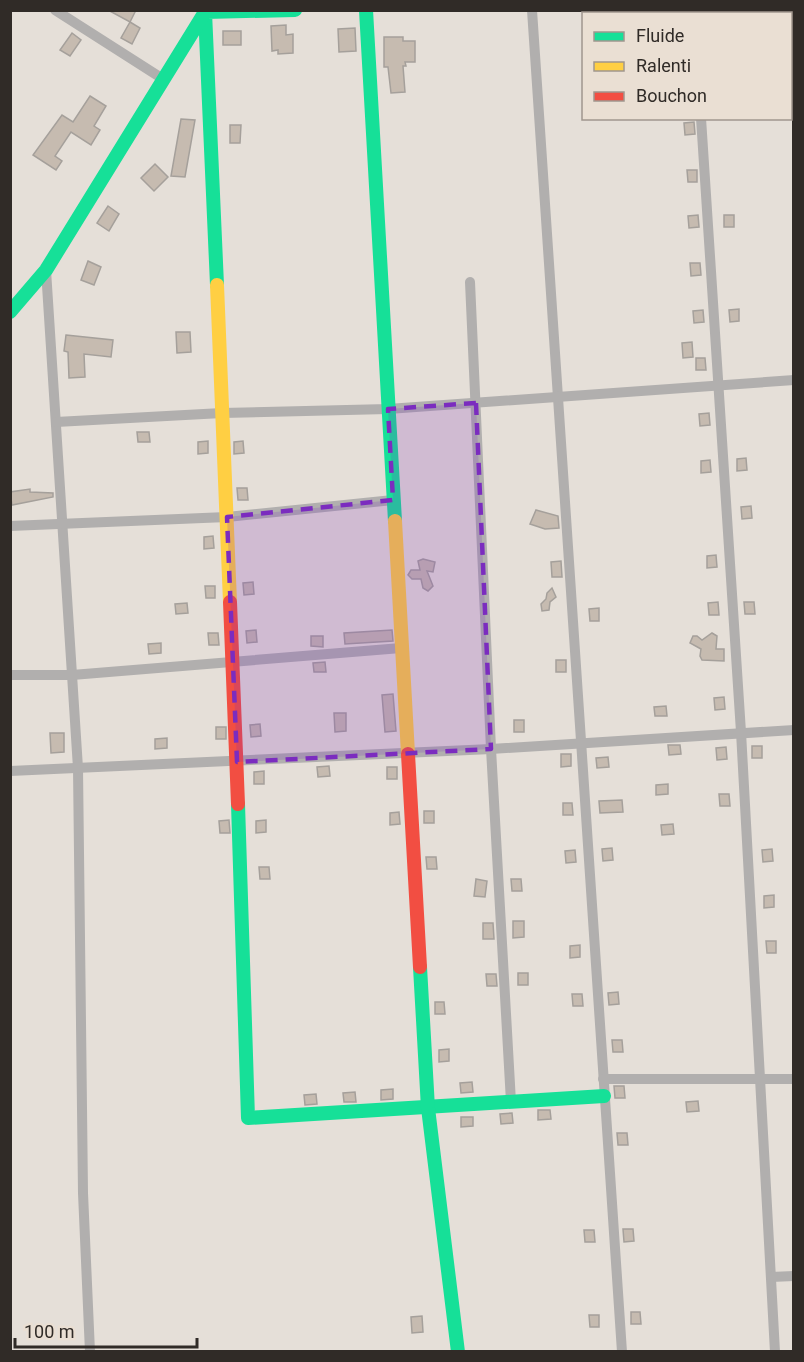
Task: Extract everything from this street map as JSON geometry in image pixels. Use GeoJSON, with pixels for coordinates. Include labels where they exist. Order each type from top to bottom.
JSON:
{"type":"FeatureCollection","features":[{"type":"Feature","properties":{"kind":"street"},"geometry":{"type":"LineString","coordinates":[[55,10],[163,80]]}},
{"type":"Feature","properties":{"kind":"street"},"geometry":{"type":"LineString","coordinates":[[205,11],[295,10]]}},
{"type":"Feature","properties":{"kind":"street"},"geometry":{"type":"LineString","coordinates":[[366,10],[428,1108],[458,1352]]}},
{"type":"Feature","properties":{"kind":"street"},"geometry":{"type":"LineString","coordinates":[[532,10],[622,1352]]}},
{"type":"Feature","properties":{"kind":"street"},"geometry":{"type":"LineString","coordinates":[[10,312],[46,270],[205,11]]}},
{"type":"Feature","properties":{"kind":"street"},"geometry":{"type":"LineString","coordinates":[[205,11],[237,762],[248,1118],[604,1096]]}},
{"type":"Feature","properties":{"kind":"street"},"geometry":{"type":"LineString","coordinates":[[701,120],[741,732],[775,1352]]}},
{"type":"Feature","properties":{"kind":"street"},"geometry":{"type":"LineString","coordinates":[[46,270],[78,768],[83,1193],[90,1352]]}},
{"type":"Feature","properties":{"kind":"street"},"geometry":{"type":"LineString","coordinates":[[470,282],[491,749],[511,1102]]}},
{"type":"Feature","properties":{"kind":"street"},"geometry":{"type":"LineString","coordinates":[[56,422],[222,413],[388,409],[794,380]]}},
{"type":"Feature","properties":{"kind":"street"},"geometry":{"type":"LineString","coordinates":[[10,526],[226,517],[393,500]]}},
{"type":"Feature","properties":{"kind":"street"},"geometry":{"type":"LineString","coordinates":[[10,675],[72,675],[401,648]]}},
{"type":"Feature","properties":{"kind":"street"},"geometry":{"type":"LineString","coordinates":[[10,771],[491,749],[794,730]]}},
{"type":"Feature","properties":{"kind":"street"},"geometry":{"type":"LineString","coordinates":[[603,1079],[794,1079]]}},
{"type":"Feature","properties":{"kind":"street"},"geometry":{"type":"LineString","coordinates":[[771,1277],[794,1276]]}},
{"type":"Feature","properties":{"kind":"highlighted area"},"geometry":{"type":"Polygon","coordinates":[[[476,403],[491,749],[237,762],[227,517],[393,500],[388,409],[476,403]]]}},
{"type":"Feature","properties":{"kind":"building"},"geometry":{"type":"Polygon","coordinates":[[[108,10],[136,10],[130,22],[108,10]]]}},
{"type":"Feature","properties":{"kind":"building"},"geometry":{"type":"Polygon","coordinates":[[[130,22],[140,28],[132,44],[121,38],[130,22]]]}},
{"type":"Feature","properties":{"kind":"building"},"geometry":{"type":"Polygon","coordinates":[[[286,25],[286,35],[293,34],[293,53],[278,54],[278,50],[272,51],[271,26],[286,25]]]}},
{"type":"Feature","properties":{"kind":"building"},"geometry":{"type":"Polygon","coordinates":[[[355,28],[356,51],[339,52],[338,29],[355,28]]]}},
{"type":"Feature","properties":{"kind":"building"},"geometry":{"type":"Polygon","coordinates":[[[223,31],[241,31],[241,45],[223,45],[223,31]]]}},
{"type":"Feature","properties":{"kind":"building"},"geometry":{"type":"Polygon","coordinates":[[[72,33],[81,40],[70,56],[60,50],[72,33]]]}},
{"type":"Feature","properties":{"kind":"building"},"geometry":{"type":"Polygon","coordinates":[[[384,37],[403,37],[403,41],[415,41],[415,62],[405,62],[406,66],[403,66],[405,92],[391,93],[388,67],[384,67],[384,37]]]}},
{"type":"Feature","properties":{"kind":"building"},"geometry":{"type":"Polygon","coordinates":[[[90,96],[106,106],[94,126],[100,130],[91,145],[71,132],[55,156],[62,161],[56,170],[33,155],[62,115],[73,122],[90,96]]]}},
{"type":"Feature","properties":{"kind":"building"},"geometry":{"type":"Polygon","coordinates":[[[181,119],[195,120],[185,177],[171,176],[181,119]]]}},
{"type":"Feature","properties":{"kind":"building"},"geometry":{"type":"Polygon","coordinates":[[[694,122],[695,134],[685,135],[684,123],[694,122]]]}},
{"type":"Feature","properties":{"kind":"building"},"geometry":{"type":"Polygon","coordinates":[[[230,125],[241,125],[240,143],[230,143],[230,125]]]}},
{"type":"Feature","properties":{"kind":"building"},"geometry":{"type":"Polygon","coordinates":[[[155,164],[168,177],[154,191],[141,178],[155,164]]]}},
{"type":"Feature","properties":{"kind":"building"},"geometry":{"type":"Polygon","coordinates":[[[687,170],[697,170],[697,182],[688,182],[687,170]]]}},
{"type":"Feature","properties":{"kind":"building"},"geometry":{"type":"Polygon","coordinates":[[[108,206],[119,214],[109,231],[97,223],[108,206]]]}},
{"type":"Feature","properties":{"kind":"building"},"geometry":{"type":"Polygon","coordinates":[[[698,215],[699,227],[689,228],[688,216],[698,215]]]}},
{"type":"Feature","properties":{"kind":"building"},"geometry":{"type":"Polygon","coordinates":[[[724,215],[734,215],[734,227],[724,227],[724,215]]]}},
{"type":"Feature","properties":{"kind":"building"},"geometry":{"type":"Polygon","coordinates":[[[88,261],[101,267],[94,285],[81,280],[88,261]]]}},
{"type":"Feature","properties":{"kind":"building"},"geometry":{"type":"Polygon","coordinates":[[[690,263],[700,263],[701,275],[691,276],[690,263]]]}},
{"type":"Feature","properties":{"kind":"building"},"geometry":{"type":"Polygon","coordinates":[[[739,309],[739,321],[730,322],[729,310],[739,309]]]}},
{"type":"Feature","properties":{"kind":"building"},"geometry":{"type":"Polygon","coordinates":[[[703,310],[704,322],[694,323],[693,311],[703,310]]]}},
{"type":"Feature","properties":{"kind":"building"},"geometry":{"type":"Polygon","coordinates":[[[176,332],[190,332],[191,352],[177,353],[176,332]]]}},
{"type":"Feature","properties":{"kind":"building"},"geometry":{"type":"Polygon","coordinates":[[[66,335],[113,340],[111,357],[84,354],[85,377],[69,378],[68,352],[64,351],[66,335]]]}},
{"type":"Feature","properties":{"kind":"building"},"geometry":{"type":"Polygon","coordinates":[[[692,342],[693,357],[683,358],[682,343],[692,342]]]}},
{"type":"Feature","properties":{"kind":"building"},"geometry":{"type":"Polygon","coordinates":[[[696,358],[705,358],[706,370],[696,370],[696,358]]]}},
{"type":"Feature","properties":{"kind":"building"},"geometry":{"type":"Polygon","coordinates":[[[709,413],[710,425],[700,426],[699,414],[709,413]]]}},
{"type":"Feature","properties":{"kind":"building"},"geometry":{"type":"Polygon","coordinates":[[[137,432],[149,432],[150,442],[138,442],[137,432]]]}},
{"type":"Feature","properties":{"kind":"building"},"geometry":{"type":"Polygon","coordinates":[[[208,441],[208,453],[198,454],[198,442],[208,441]]]}},
{"type":"Feature","properties":{"kind":"building"},"geometry":{"type":"Polygon","coordinates":[[[243,441],[244,453],[234,454],[234,442],[243,441]]]}},
{"type":"Feature","properties":{"kind":"building"},"geometry":{"type":"Polygon","coordinates":[[[746,458],[747,470],[737,471],[737,459],[746,458]]]}},
{"type":"Feature","properties":{"kind":"building"},"geometry":{"type":"Polygon","coordinates":[[[710,460],[711,472],[701,473],[701,461],[710,460]]]}},
{"type":"Feature","properties":{"kind":"building"},"geometry":{"type":"Polygon","coordinates":[[[237,488],[247,488],[248,500],[238,500],[237,488]]]}},
{"type":"Feature","properties":{"kind":"building"},"geometry":{"type":"Polygon","coordinates":[[[30,489],[30,492],[53,493],[53,497],[12,505],[10,492],[30,489]]]}},
{"type":"Feature","properties":{"kind":"building"},"geometry":{"type":"Polygon","coordinates":[[[751,506],[752,518],[742,519],[741,507],[751,506]]]}},
{"type":"Feature","properties":{"kind":"building"},"geometry":{"type":"Polygon","coordinates":[[[536,510],[558,516],[559,528],[545,529],[530,524],[536,510]]]}},
{"type":"Feature","properties":{"kind":"building"},"geometry":{"type":"Polygon","coordinates":[[[213,536],[214,548],[204,549],[204,537],[213,536]]]}},
{"type":"Feature","properties":{"kind":"building"},"geometry":{"type":"Polygon","coordinates":[[[716,555],[717,567],[707,568],[707,556],[716,555]]]}},
{"type":"Feature","properties":{"kind":"building"},"geometry":{"type":"Polygon","coordinates":[[[423,559],[435,562],[433,572],[427,571],[433,586],[428,591],[423,588],[421,579],[412,579],[408,575],[411,570],[420,570],[418,561],[423,559]]]}},
{"type":"Feature","properties":{"kind":"building"},"geometry":{"type":"Polygon","coordinates":[[[561,561],[562,577],[552,577],[551,562],[561,561]]]}},
{"type":"Feature","properties":{"kind":"building"},"geometry":{"type":"Polygon","coordinates":[[[253,582],[254,594],[244,595],[243,583],[253,582]]]}},
{"type":"Feature","properties":{"kind":"building"},"geometry":{"type":"Polygon","coordinates":[[[205,586],[215,586],[215,598],[206,598],[205,586]]]}},
{"type":"Feature","properties":{"kind":"building"},"geometry":{"type":"Polygon","coordinates":[[[552,588],[556,597],[550,602],[549,610],[542,611],[541,604],[552,588]]]}},
{"type":"Feature","properties":{"kind":"building"},"geometry":{"type":"Polygon","coordinates":[[[718,602],[719,615],[709,615],[708,603],[718,602]]]}},
{"type":"Feature","properties":{"kind":"building"},"geometry":{"type":"Polygon","coordinates":[[[744,602],[754,602],[755,614],[745,614],[744,602]]]}},
{"type":"Feature","properties":{"kind":"building"},"geometry":{"type":"Polygon","coordinates":[[[187,603],[188,613],[176,614],[175,604],[187,603]]]}},
{"type":"Feature","properties":{"kind":"building"},"geometry":{"type":"Polygon","coordinates":[[[599,608],[599,621],[590,621],[589,609],[599,608]]]}},
{"type":"Feature","properties":{"kind":"building"},"geometry":{"type":"Polygon","coordinates":[[[256,630],[257,642],[247,643],[246,631],[256,630]]]}},
{"type":"Feature","properties":{"kind":"building"},"geometry":{"type":"Polygon","coordinates":[[[392,630],[393,641],[345,644],[344,633],[392,630]]]}},
{"type":"Feature","properties":{"kind":"building"},"geometry":{"type":"Polygon","coordinates":[[[208,633],[218,633],[219,645],[209,645],[208,633]]]}},
{"type":"Feature","properties":{"kind":"building"},"geometry":{"type":"Polygon","coordinates":[[[712,633],[717,636],[716,649],[724,649],[724,661],[702,660],[701,649],[690,643],[693,636],[702,640],[712,633]]]}},
{"type":"Feature","properties":{"kind":"building"},"geometry":{"type":"Polygon","coordinates":[[[311,636],[323,636],[323,647],[311,646],[311,636]]]}},
{"type":"Feature","properties":{"kind":"building"},"geometry":{"type":"Polygon","coordinates":[[[161,643],[161,653],[149,654],[148,644],[161,643]]]}},
{"type":"Feature","properties":{"kind":"building"},"geometry":{"type":"Polygon","coordinates":[[[556,660],[566,660],[566,672],[556,672],[556,660]]]}},
{"type":"Feature","properties":{"kind":"building"},"geometry":{"type":"Polygon","coordinates":[[[325,662],[326,672],[314,672],[313,663],[325,662]]]}},
{"type":"Feature","properties":{"kind":"building"},"geometry":{"type":"Polygon","coordinates":[[[393,694],[396,731],[385,732],[382,695],[393,694]]]}},
{"type":"Feature","properties":{"kind":"building"},"geometry":{"type":"Polygon","coordinates":[[[724,697],[725,709],[715,710],[714,698],[724,697]]]}},
{"type":"Feature","properties":{"kind":"building"},"geometry":{"type":"Polygon","coordinates":[[[666,706],[667,716],[655,716],[654,707],[666,706]]]}},
{"type":"Feature","properties":{"kind":"building"},"geometry":{"type":"Polygon","coordinates":[[[334,713],[346,713],[346,731],[335,732],[334,713]]]}},
{"type":"Feature","properties":{"kind":"building"},"geometry":{"type":"Polygon","coordinates":[[[514,720],[524,720],[524,732],[514,732],[514,720]]]}},
{"type":"Feature","properties":{"kind":"building"},"geometry":{"type":"Polygon","coordinates":[[[260,724],[261,736],[251,737],[250,725],[260,724]]]}},
{"type":"Feature","properties":{"kind":"building"},"geometry":{"type":"Polygon","coordinates":[[[216,727],[226,727],[226,739],[216,739],[216,727]]]}},
{"type":"Feature","properties":{"kind":"building"},"geometry":{"type":"Polygon","coordinates":[[[50,733],[64,733],[64,752],[51,753],[50,733]]]}},
{"type":"Feature","properties":{"kind":"building"},"geometry":{"type":"Polygon","coordinates":[[[167,738],[167,748],[155,749],[155,739],[167,738]]]}},
{"type":"Feature","properties":{"kind":"building"},"geometry":{"type":"Polygon","coordinates":[[[668,745],[680,745],[681,754],[669,755],[668,745]]]}},
{"type":"Feature","properties":{"kind":"building"},"geometry":{"type":"Polygon","coordinates":[[[752,746],[762,746],[762,758],[752,758],[752,746]]]}},
{"type":"Feature","properties":{"kind":"building"},"geometry":{"type":"Polygon","coordinates":[[[726,747],[727,759],[717,760],[716,748],[726,747]]]}},
{"type":"Feature","properties":{"kind":"building"},"geometry":{"type":"Polygon","coordinates":[[[561,754],[571,754],[571,766],[561,767],[561,754]]]}},
{"type":"Feature","properties":{"kind":"building"},"geometry":{"type":"Polygon","coordinates":[[[608,757],[609,767],[597,768],[596,758],[608,757]]]}},
{"type":"Feature","properties":{"kind":"building"},"geometry":{"type":"Polygon","coordinates":[[[329,766],[330,776],[318,777],[317,767],[329,766]]]}},
{"type":"Feature","properties":{"kind":"building"},"geometry":{"type":"Polygon","coordinates":[[[387,767],[397,767],[397,779],[387,779],[387,767]]]}},
{"type":"Feature","properties":{"kind":"building"},"geometry":{"type":"Polygon","coordinates":[[[264,771],[264,784],[254,784],[254,772],[264,771]]]}},
{"type":"Feature","properties":{"kind":"building"},"geometry":{"type":"Polygon","coordinates":[[[668,784],[668,794],[656,795],[656,785],[668,784]]]}},
{"type":"Feature","properties":{"kind":"building"},"geometry":{"type":"Polygon","coordinates":[[[719,794],[729,794],[730,806],[720,806],[719,794]]]}},
{"type":"Feature","properties":{"kind":"building"},"geometry":{"type":"Polygon","coordinates":[[[622,800],[623,812],[600,813],[599,801],[622,800]]]}},
{"type":"Feature","properties":{"kind":"building"},"geometry":{"type":"Polygon","coordinates":[[[563,803],[572,803],[573,815],[563,815],[563,803]]]}},
{"type":"Feature","properties":{"kind":"building"},"geometry":{"type":"Polygon","coordinates":[[[424,811],[434,811],[434,823],[424,823],[424,811]]]}},
{"type":"Feature","properties":{"kind":"building"},"geometry":{"type":"Polygon","coordinates":[[[399,812],[400,824],[390,825],[390,813],[399,812]]]}},
{"type":"Feature","properties":{"kind":"building"},"geometry":{"type":"Polygon","coordinates":[[[229,820],[230,833],[220,833],[219,821],[229,820]]]}},
{"type":"Feature","properties":{"kind":"building"},"geometry":{"type":"Polygon","coordinates":[[[266,820],[266,832],[256,833],[256,821],[266,820]]]}},
{"type":"Feature","properties":{"kind":"building"},"geometry":{"type":"Polygon","coordinates":[[[673,824],[674,834],[662,835],[661,825],[673,824]]]}},
{"type":"Feature","properties":{"kind":"building"},"geometry":{"type":"Polygon","coordinates":[[[612,848],[613,860],[603,861],[602,849],[612,848]]]}},
{"type":"Feature","properties":{"kind":"building"},"geometry":{"type":"Polygon","coordinates":[[[772,849],[773,861],[763,862],[762,850],[772,849]]]}},
{"type":"Feature","properties":{"kind":"building"},"geometry":{"type":"Polygon","coordinates":[[[575,850],[576,862],[566,863],[565,851],[575,850]]]}},
{"type":"Feature","properties":{"kind":"building"},"geometry":{"type":"Polygon","coordinates":[[[426,857],[436,857],[437,869],[427,869],[426,857]]]}},
{"type":"Feature","properties":{"kind":"building"},"geometry":{"type":"Polygon","coordinates":[[[259,867],[269,867],[270,879],[260,879],[259,867]]]}},
{"type":"Feature","properties":{"kind":"building"},"geometry":{"type":"Polygon","coordinates":[[[476,879],[487,881],[485,897],[474,896],[476,879]]]}},
{"type":"Feature","properties":{"kind":"building"},"geometry":{"type":"Polygon","coordinates":[[[511,879],[521,879],[522,891],[512,891],[511,879]]]}},
{"type":"Feature","properties":{"kind":"building"},"geometry":{"type":"Polygon","coordinates":[[[774,895],[774,907],[764,908],[764,896],[774,895]]]}},
{"type":"Feature","properties":{"kind":"building"},"geometry":{"type":"Polygon","coordinates":[[[513,921],[524,921],[524,937],[513,938],[513,921]]]}},
{"type":"Feature","properties":{"kind":"building"},"geometry":{"type":"Polygon","coordinates":[[[483,923],[493,923],[494,939],[483,939],[483,923]]]}},
{"type":"Feature","properties":{"kind":"building"},"geometry":{"type":"Polygon","coordinates":[[[766,941],[776,941],[776,953],[767,953],[766,941]]]}},
{"type":"Feature","properties":{"kind":"building"},"geometry":{"type":"Polygon","coordinates":[[[580,945],[580,957],[570,958],[570,946],[580,945]]]}},
{"type":"Feature","properties":{"kind":"building"},"geometry":{"type":"Polygon","coordinates":[[[518,973],[528,973],[528,985],[518,985],[518,973]]]}},
{"type":"Feature","properties":{"kind":"building"},"geometry":{"type":"Polygon","coordinates":[[[486,974],[496,974],[497,986],[487,986],[486,974]]]}},
{"type":"Feature","properties":{"kind":"building"},"geometry":{"type":"Polygon","coordinates":[[[618,992],[619,1004],[609,1005],[608,993],[618,992]]]}},
{"type":"Feature","properties":{"kind":"building"},"geometry":{"type":"Polygon","coordinates":[[[572,994],[582,994],[583,1006],[573,1006],[572,994]]]}},
{"type":"Feature","properties":{"kind":"building"},"geometry":{"type":"Polygon","coordinates":[[[435,1002],[444,1002],[445,1014],[435,1014],[435,1002]]]}},
{"type":"Feature","properties":{"kind":"building"},"geometry":{"type":"Polygon","coordinates":[[[612,1040],[622,1040],[623,1052],[613,1052],[612,1040]]]}},
{"type":"Feature","properties":{"kind":"building"},"geometry":{"type":"Polygon","coordinates":[[[449,1049],[449,1061],[439,1062],[439,1050],[449,1049]]]}},
{"type":"Feature","properties":{"kind":"building"},"geometry":{"type":"Polygon","coordinates":[[[472,1082],[473,1092],[461,1093],[460,1083],[472,1082]]]}},
{"type":"Feature","properties":{"kind":"building"},"geometry":{"type":"Polygon","coordinates":[[[614,1086],[624,1086],[625,1098],[615,1098],[614,1086]]]}},
{"type":"Feature","properties":{"kind":"building"},"geometry":{"type":"Polygon","coordinates":[[[393,1089],[393,1099],[381,1100],[381,1090],[393,1089]]]}},
{"type":"Feature","properties":{"kind":"building"},"geometry":{"type":"Polygon","coordinates":[[[355,1092],[356,1102],[344,1102],[343,1093],[355,1092]]]}},
{"type":"Feature","properties":{"kind":"building"},"geometry":{"type":"Polygon","coordinates":[[[316,1094],[317,1104],[305,1105],[304,1095],[316,1094]]]}},
{"type":"Feature","properties":{"kind":"building"},"geometry":{"type":"Polygon","coordinates":[[[698,1101],[699,1111],[687,1112],[686,1102],[698,1101]]]}},
{"type":"Feature","properties":{"kind":"building"},"geometry":{"type":"Polygon","coordinates":[[[538,1110],[550,1110],[551,1119],[538,1120],[538,1110]]]}},
{"type":"Feature","properties":{"kind":"building"},"geometry":{"type":"Polygon","coordinates":[[[512,1113],[513,1123],[501,1124],[500,1114],[512,1113]]]}},
{"type":"Feature","properties":{"kind":"building"},"geometry":{"type":"Polygon","coordinates":[[[461,1117],[473,1117],[473,1126],[461,1127],[461,1117]]]}},
{"type":"Feature","properties":{"kind":"building"},"geometry":{"type":"Polygon","coordinates":[[[617,1133],[627,1133],[628,1145],[618,1145],[617,1133]]]}},
{"type":"Feature","properties":{"kind":"building"},"geometry":{"type":"Polygon","coordinates":[[[623,1229],[633,1229],[634,1241],[624,1242],[623,1229]]]}},
{"type":"Feature","properties":{"kind":"building"},"geometry":{"type":"Polygon","coordinates":[[[584,1230],[594,1230],[595,1242],[585,1242],[584,1230]]]}},
{"type":"Feature","properties":{"kind":"building"},"geometry":{"type":"Polygon","coordinates":[[[631,1312],[640,1312],[641,1324],[631,1324],[631,1312]]]}},
{"type":"Feature","properties":{"kind":"building"},"geometry":{"type":"Polygon","coordinates":[[[589,1315],[599,1315],[599,1327],[590,1327],[589,1315]]]}},
{"type":"Feature","properties":{"kind":"building"},"geometry":{"type":"Polygon","coordinates":[[[422,1316],[423,1332],[412,1333],[411,1317],[422,1316]]]}},
{"type":"Feature","properties":{"kind":"traffic: fast"},"geometry":{"type":"LineString","coordinates":[[217,285],[205,12],[295,10]]}},
{"type":"Feature","properties":{"kind":"traffic: fast"},"geometry":{"type":"LineString","coordinates":[[366,10],[395,521]]}},
{"type":"Feature","properties":{"kind":"traffic: fast"},"geometry":{"type":"LineString","coordinates":[[10,312],[46,270],[205,12]]}},
{"type":"Feature","properties":{"kind":"traffic: fast"},"geometry":{"type":"LineString","coordinates":[[238,804],[248,1118],[604,1096]]}},
{"type":"Feature","properties":{"kind":"traffic: fast"},"geometry":{"type":"LineString","coordinates":[[420,967],[428,1108],[458,1352]]}},
{"type":"Feature","properties":{"kind":"traffic: slow"},"geometry":{"type":"LineString","coordinates":[[217,285],[230,602]]}},
{"type":"Feature","properties":{"kind":"traffic: slow"},"geometry":{"type":"LineString","coordinates":[[395,521],[408,754]]}},
{"type":"Feature","properties":{"kind":"traffic: jam"},"geometry":{"type":"LineString","coordinates":[[230,602],[238,804]]}},
{"type":"Feature","properties":{"kind":"traffic: jam"},"geometry":{"type":"LineString","coordinates":[[408,754],[420,967]]}}]}
